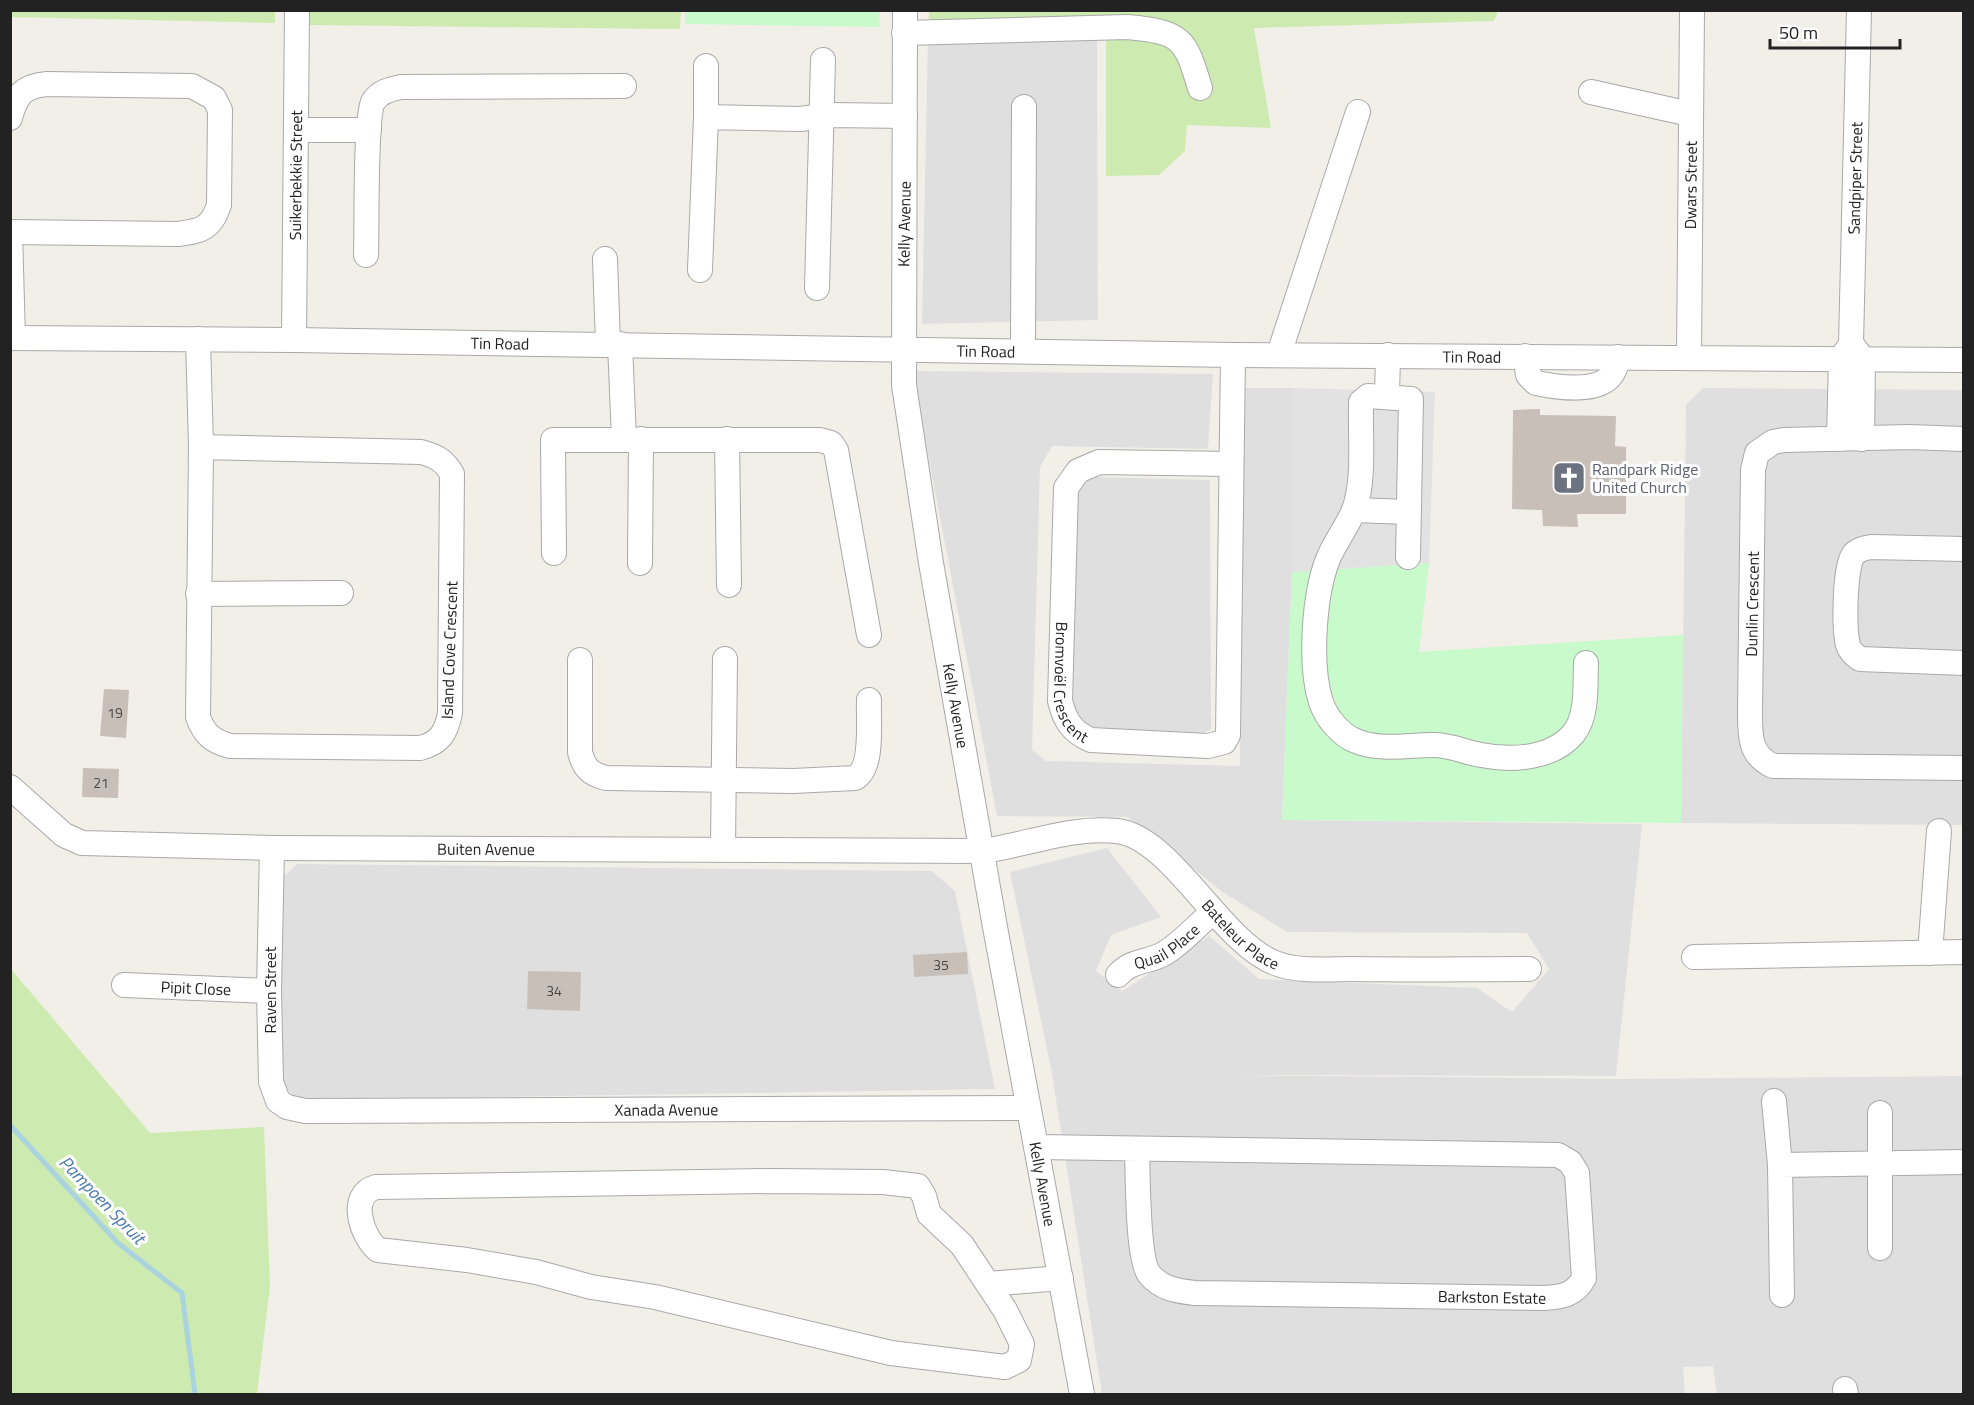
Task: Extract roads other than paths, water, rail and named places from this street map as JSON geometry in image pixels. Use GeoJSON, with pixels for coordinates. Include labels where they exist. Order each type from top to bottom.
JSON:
{"type":"FeatureCollection","features":[{"type":"Feature","properties":{"kind":"street","name":"Suikerbekkie Street"},"geometry":{"type":"LineString","coordinates":[[294,340],[297,10]]}},
{"type":"Feature","properties":{"kind":"street","name":"Dwars Street"},"geometry":{"type":"LineString","coordinates":[[1689,357],[1692,10]]}},
{"type":"Feature","properties":{"kind":"street","name":"Sandpiper Street"},"geometry":{"type":"LineString","coordinates":[[1851,439],[1859,10]]}},
{"type":"Feature","properties":{"kind":"street"},"geometry":{"type":"LineString","coordinates":[[905,22],[1149,29],[1181,41],[1189,51],[1200,88]]}},
{"type":"Feature","properties":{"kind":"street","name":"Kelly Avenue"},"geometry":{"type":"LineString","coordinates":[[905,22],[903,385],[931,563],[982,851],[1082,1395]]}},
{"type":"Feature","properties":{"kind":"street"},"geometry":{"type":"LineString","coordinates":[[817,288],[823,60]]}},
{"type":"Feature","properties":{"kind":"street"},"geometry":{"type":"LineString","coordinates":[[700,270],[706,66]]}},
{"type":"Feature","properties":{"kind":"street"},"geometry":{"type":"LineString","coordinates":[[10,118],[14,102],[22,90],[47,84],[192,86],[214,98],[220,110],[219,205],[214,220],[204,228],[178,234],[10,232],[12,338]]}},
{"type":"Feature","properties":{"kind":"street"},"geometry":{"type":"LineString","coordinates":[[366,255],[369,130],[372,104],[379,95],[401,87],[624,86]]}},
{"type":"Feature","properties":{"kind":"street"},"geometry":{"type":"LineString","coordinates":[[1591,92],[1690,114]]}},
{"type":"Feature","properties":{"kind":"street"},"geometry":{"type":"LineString","coordinates":[[1023,351],[1024,107]]}},
{"type":"Feature","properties":{"kind":"street"},"geometry":{"type":"LineString","coordinates":[[1279,354],[1358,112]]}},
{"type":"Feature","properties":{"kind":"street"},"geometry":{"type":"LineString","coordinates":[[706,117],[800,119],[905,116]]}},
{"type":"Feature","properties":{"kind":"street"},"geometry":{"type":"LineString","coordinates":[[296,130],[369,130]]}},
{"type":"Feature","properties":{"kind":"street"},"geometry":{"type":"LineString","coordinates":[[605,259],[614,344],[632,439],[640,563]]}},
{"type":"Feature","properties":{"kind":"street","name":"Tin Road"},"geometry":{"type":"LineString","coordinates":[[12,338],[614,344],[1233,354],[1689,357],[1852,354],[1964,360]]}},
{"type":"Feature","properties":{"kind":"street","name":"Island Cove Crescent"},"geometry":{"type":"LineString","coordinates":[[198,339],[201,447],[198,717],[208,736],[216,742],[230,746],[420,748],[434,744],[447,728],[450,713],[453,496],[452,474],[446,464],[438,457],[421,452],[201,447]]}},
{"type":"Feature","properties":{"kind":"street","name":"Bromvoël Crescent"},"geometry":{"type":"LineString","coordinates":[[1230,464],[1099,462],[1078,471],[1066,488],[1060,701],[1064,716],[1076,732],[1091,740],[1194,746],[1217,745],[1228,735],[1233,354]]}},
{"type":"Feature","properties":{"kind":"street"},"geometry":{"type":"LineString","coordinates":[[1387,396],[1388,355]]}},
{"type":"Feature","properties":{"kind":"street"},"geometry":{"type":"LineString","coordinates":[[1408,557],[1412,399],[1368,396],[1361,402],[1359,488],[1354,510],[1328,559],[1318,589],[1315,650],[1321,702],[1334,725],[1355,741],[1381,746],[1459,747],[1490,756],[1541,755],[1560,746],[1575,732],[1584,705],[1586,663]]}},
{"type":"Feature","properties":{"kind":"street"},"geometry":{"type":"LineString","coordinates":[[727,439],[729,585]]}},
{"type":"Feature","properties":{"kind":"street","name":"Dunlin Crescent"},"geometry":{"type":"LineString","coordinates":[[1964,439],[1773,442],[1757,453],[1754,460],[1750,711],[1752,745],[1763,761],[1773,766],[1964,768]]}},
{"type":"Feature","properties":{"kind":"street"},"geometry":{"type":"LineString","coordinates":[[554,553],[553,440],[820,440],[831,443],[836,450],[869,635]]}},
{"type":"Feature","properties":{"kind":"street"},"geometry":{"type":"LineString","coordinates":[[1354,510],[1408,512]]}},
{"type":"Feature","properties":{"kind":"street"},"geometry":{"type":"LineString","coordinates":[[1964,549],[1871,547],[1859,550],[1852,558],[1848,568],[1846,617],[1848,645],[1853,654],[1860,659],[1964,663]]}},
{"type":"Feature","properties":{"kind":"street"},"geometry":{"type":"LineString","coordinates":[[198,594],[341,593]]}},
{"type":"Feature","properties":{"kind":"street"},"geometry":{"type":"LineString","coordinates":[[723,849],[725,659]]}},
{"type":"Feature","properties":{"kind":"street"},"geometry":{"type":"LineString","coordinates":[[580,660],[580,752],[583,763],[593,775],[606,778],[725,781],[855,778],[863,771],[867,762],[869,700]]}},
{"type":"Feature","properties":{"kind":"street","name":"Buiten Avenue"},"geometry":{"type":"LineString","coordinates":[[10,787],[64,835],[82,843],[273,848],[982,851]]}},
{"type":"Feature","properties":{"kind":"street","name":"Bateleur Place"},"geometry":{"type":"LineString","coordinates":[[982,851],[1072,833],[1119,831],[1139,838],[1159,854],[1213,912],[1259,954],[1278,965],[1336,969],[1529,969]]}},
{"type":"Feature","properties":{"kind":"street"},"geometry":{"type":"LineString","coordinates":[[1930,953],[1939,831]]}},
{"type":"Feature","properties":{"kind":"street","name":"Raven Street"},"geometry":{"type":"LineString","coordinates":[[273,848],[269,991],[273,1092],[278,1101],[287,1107],[305,1111]]}},
{"type":"Feature","properties":{"kind":"street","name":"Quail Place"},"geometry":{"type":"LineString","coordinates":[[1118,975],[1128,965],[1162,955],[1172,949],[1213,912]]}},
{"type":"Feature","properties":{"kind":"street"},"geometry":{"type":"LineString","coordinates":[[1694,957],[1964,952]]}},
{"type":"Feature","properties":{"kind":"street","name":"Pipit Close"},"geometry":{"type":"LineString","coordinates":[[124,985],[269,991]]}},
{"type":"Feature","properties":{"kind":"street"},"geometry":{"type":"LineString","coordinates":[[1774,1101],[1780,1165],[1782,1295]]}},
{"type":"Feature","properties":{"kind":"street","name":"Xanada Avenue"},"geometry":{"type":"LineString","coordinates":[[305,1111],[1028,1108]]}},
{"type":"Feature","properties":{"kind":"street"},"geometry":{"type":"LineString","coordinates":[[1880,1113],[1880,1248]]}},
{"type":"Feature","properties":{"kind":"street","name":"Barkston Estate"},"geometry":{"type":"LineString","coordinates":[[1037,1147],[1558,1155],[1570,1162],[1577,1173],[1584,1278],[1575,1290],[1566,1295],[1544,1298],[1195,1293],[1173,1290],[1157,1281],[1144,1263],[1137,1149]]}},
{"type":"Feature","properties":{"kind":"street"},"geometry":{"type":"LineString","coordinates":[[1780,1165],[1964,1162]]}},
{"type":"Feature","properties":{"kind":"street"},"geometry":{"type":"LineString","coordinates":[[712,1181],[912,1184],[921,1190],[929,1214],[957,1240],[988,1284],[1022,1344],[1021,1356],[1009,1366],[891,1353],[655,1297],[602,1290],[536,1272],[467,1260],[378,1250],[369,1243],[363,1231],[361,1199],[366,1190],[376,1187],[712,1181]]}},
{"type":"Feature","properties":{"kind":"street"},"geometry":{"type":"LineString","coordinates":[[988,1284],[1061,1278]]}},
{"type":"Feature","properties":{"kind":"waterway","name":"Pampoen Spruit"},"geometry":{"type":"LineString","coordinates":[[10,1125],[118,1243],[182,1293],[195,1394]]}},
{"type":"Feature","properties":{"kind":"place","name":"Randpark Ridge United Church"},"geometry":{"type":"Point","coordinates":[1569,478]}}]}
